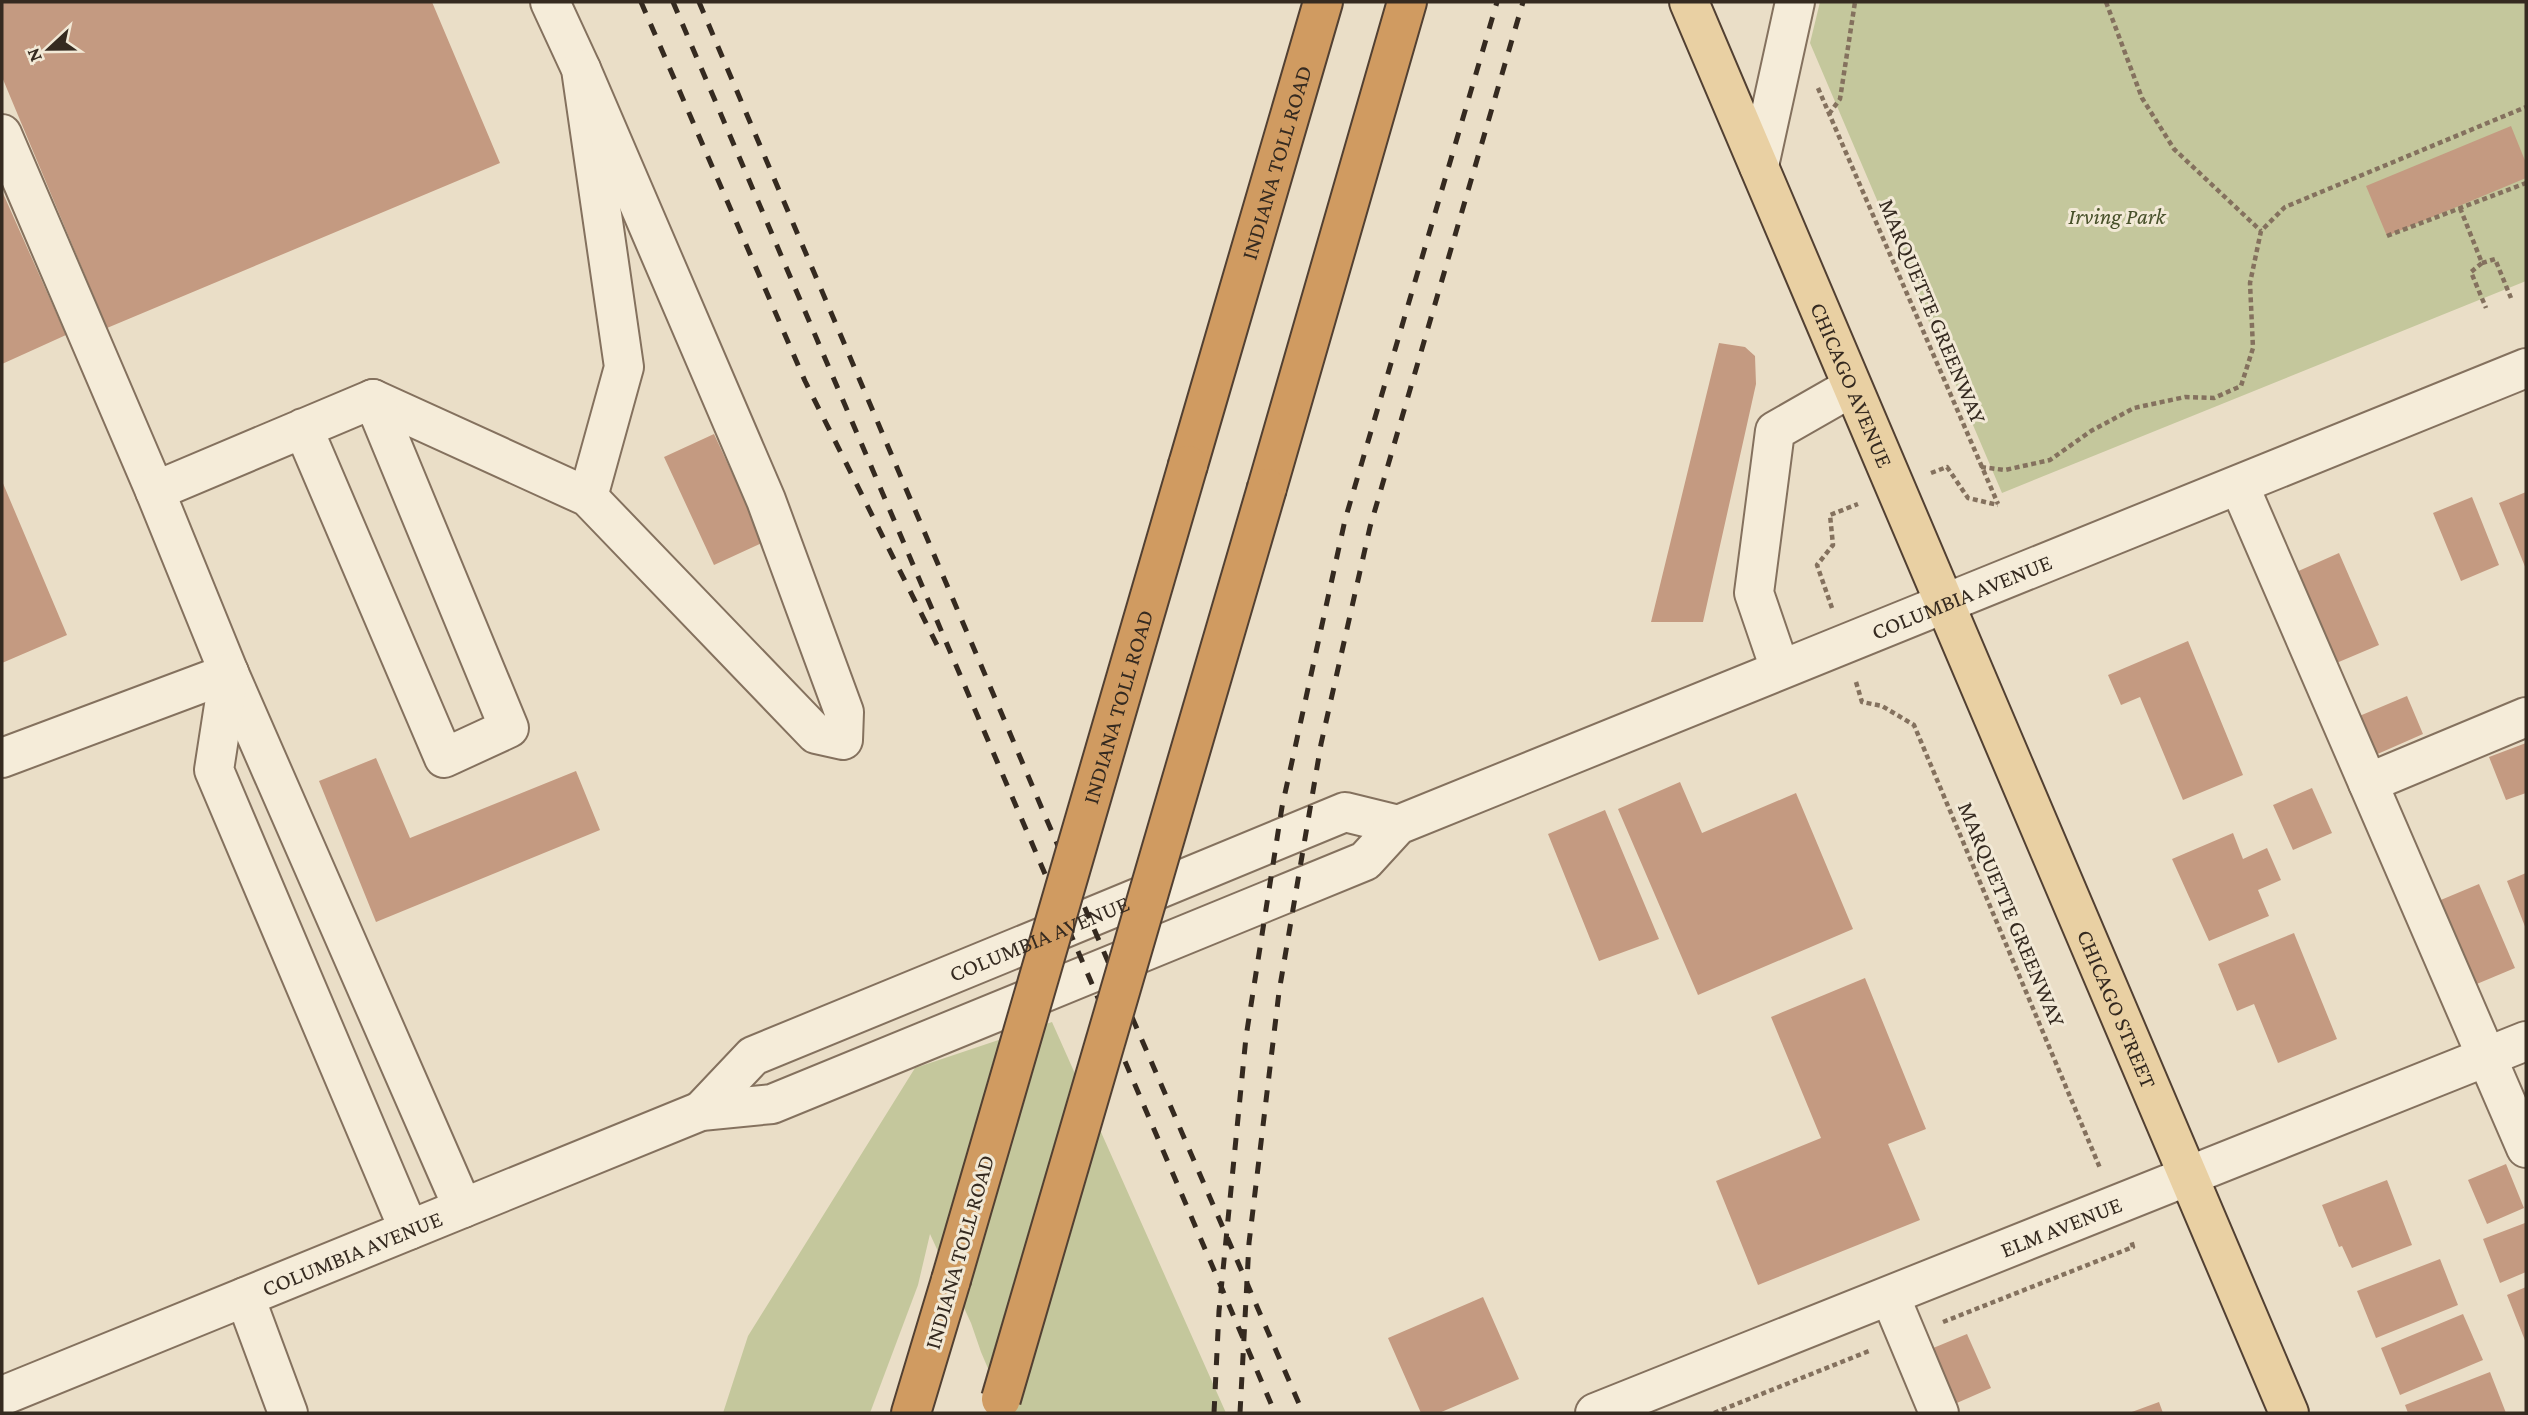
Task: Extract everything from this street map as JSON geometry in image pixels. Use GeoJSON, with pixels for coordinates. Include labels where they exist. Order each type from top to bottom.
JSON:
{"type":"FeatureCollection","features":[{"type":"Feature","properties":{"kind":"highway","name":"INDIANA TOLL ROAD"},"geometry":{"type":"LineString","coordinates":[[911,1413],[1323,2]]}},
{"type":"Feature","properties":{"kind":"highway"},"geometry":{"type":"LineString","coordinates":[[999,1406],[1407,2]]}},
{"type":"Feature","properties":{"kind":"main road"},"geometry":{"type":"LineString","coordinates":[[1689,2],[1759,166]]}},
{"type":"Feature","properties":{"kind":"main road","name":"CHICAGO AVENUE"},"geometry":{"type":"LineString","coordinates":[[1759,166],[1944,605]]}},
{"type":"Feature","properties":{"kind":"main road","name":"CHICAGO STREET"},"geometry":{"type":"LineString","coordinates":[[1944,605],[2289,1413]]}},
{"type":"Feature","properties":{"kind":"street"},"geometry":{"type":"LineString","coordinates":[[155,491],[373,399],[588,497],[816,734],[843,740],[844,712],[766,500],[550,2]]}},
{"type":"Feature","properties":{"kind":"street"},"geometry":{"type":"LineString","coordinates":[[1759,166],[1795,2]]}},
{"type":"Feature","properties":{"kind":"street"},"geometry":{"type":"LineString","coordinates":[[581,69],[624,367],[588,497]]}},
{"type":"Feature","properties":{"kind":"street"},"geometry":{"type":"LineString","coordinates":[[2,134],[155,491],[229,673],[463,1208]]}},
{"type":"Feature","properties":{"kind":"street","name":"COLUMBIA AVENUE"},"geometry":{"type":"LineString","coordinates":[[2,1396],[701,1111],[772,1104],[1365,861],[1398,825],[2526,368]]}},
{"type":"Feature","properties":{"kind":"street"},"geometry":{"type":"LineString","coordinates":[[1780,669],[1754,593],[1775,431],[1853,387]]}},
{"type":"Feature","properties":{"kind":"street"},"geometry":{"type":"LineString","coordinates":[[303,428],[444,758],[509,728],[373,399]]}},
{"type":"Feature","properties":{"kind":"street"},"geometry":{"type":"LineString","coordinates":[[2239,485],[2526,1148]]}},
{"type":"Feature","properties":{"kind":"street"},"geometry":{"type":"LineString","coordinates":[[2,758],[229,673]]}},
{"type":"Feature","properties":{"kind":"street"},"geometry":{"type":"LineString","coordinates":[[229,673],[214,770],[409,1230]]}},
{"type":"Feature","properties":{"kind":"street"},"geometry":{"type":"LineString","coordinates":[[2368,783],[2526,717]]}},
{"type":"Feature","properties":{"kind":"street","name":"COLUMBIA AVENUE"},"geometry":{"type":"LineString","coordinates":[[701,1111],[753,1056],[1067,927],[1345,813],[1398,825]]}},
{"type":"Feature","properties":{"kind":"street","name":"ELM AVENUE"},"geometry":{"type":"LineString","coordinates":[[1595,1413],[2526,1041]]}},
{"type":"Feature","properties":{"kind":"street"},"geometry":{"type":"LineString","coordinates":[[1890,1296],[1939,1413]]}},
{"type":"Feature","properties":{"kind":"street"},"geometry":{"type":"LineString","coordinates":[[245,1297],[288,1413]]}},
{"type":"Feature","properties":{"kind":"path"},"geometry":{"type":"LineString","coordinates":[[1829,114],[1840,99],[1855,2]]}},
{"type":"Feature","properties":{"kind":"path"},"geometry":{"type":"LineString","coordinates":[[2106,2],[2142,98],[2174,149],[2261,231]]}},
{"type":"Feature","properties":{"kind":"path","name":"MARQUETTE GREENWAY"},"geometry":{"type":"LineString","coordinates":[[1815,80],[1998,505],[1968,498],[1947,467]]}},
{"type":"Feature","properties":{"kind":"path"},"geometry":{"type":"LineString","coordinates":[[1981,467],[2005,470],[2050,460],[2091,431],[2134,408],[2185,397],[2214,398],[2241,386],[2253,348],[2250,283],[2261,231],[2285,207],[2526,107]]}},
{"type":"Feature","properties":{"kind":"path"},"geometry":{"type":"LineString","coordinates":[[2387,236],[2526,183]]}},
{"type":"Feature","properties":{"kind":"path"},"geometry":{"type":"LineString","coordinates":[[2460,208],[2482,263]]}},
{"type":"Feature","properties":{"kind":"path"},"geometry":{"type":"LineString","coordinates":[[2486,308],[2471,272],[2482,263],[2495,259],[2511,298]]}},
{"type":"Feature","properties":{"kind":"path"},"geometry":{"type":"LineString","coordinates":[[1817,565],[1833,545],[1830,515]]}},
{"type":"Feature","properties":{"kind":"path","name":"MARQUETTE GREENWAY"},"geometry":{"type":"LineString","coordinates":[[1862,702],[1882,706],[1914,725],[2100,1170]]}},
{"type":"Feature","properties":{"kind":"green space","name":"Irving Park"},"geometry":{"type":"Polygon","coordinates":[[[1820,2],[2526,2],[2526,281],[2002,493],[1810,43],[1820,2]]]}},
{"type":"Feature","properties":{"kind":"green space"},"geometry":{"type":"Polygon","coordinates":[[[1052,1022],[1226,1413],[1007,1413],[971,1323],[930,1234],[918,1285],[870,1413],[723,1413],[748,1336],[915,1068],[1052,1022]]]}},
{"type":"Feature","properties":{"kind":"building"},"geometry":{"type":"Polygon","coordinates":[[[2,2],[432,2],[500,163],[107,328],[2,77],[2,2]]]}},
{"type":"Feature","properties":{"kind":"building"},"geometry":{"type":"Polygon","coordinates":[[[2511,126],[2526,163],[2526,178],[2387,236],[2366,186],[2511,126]]]}},
{"type":"Feature","properties":{"kind":"building"},"geometry":{"type":"Polygon","coordinates":[[[2,191],[66,335],[2,364],[2,191]]]}},
{"type":"Feature","properties":{"kind":"building"},"geometry":{"type":"Polygon","coordinates":[[[1719,343],[1745,347],[1755,356],[1756,384],[1703,622],[1651,622],[1719,343]]]}},
{"type":"Feature","properties":{"kind":"building"},"geometry":{"type":"Polygon","coordinates":[[[714,434],[764,542],[714,565],[664,457],[714,434]]]}},
{"type":"Feature","properties":{"kind":"building"},"geometry":{"type":"Polygon","coordinates":[[[2,481],[67,635],[2,663],[2,481]]]}},
{"type":"Feature","properties":{"kind":"building"},"geometry":{"type":"Polygon","coordinates":[[[2526,492],[2526,569],[2499,503],[2526,492]]]}},
{"type":"Feature","properties":{"kind":"building"},"geometry":{"type":"Polygon","coordinates":[[[2472,497],[2499,565],[2461,581],[2433,513],[2472,497]]]}},
{"type":"Feature","properties":{"kind":"building"},"geometry":{"type":"Polygon","coordinates":[[[2339,553],[2379,645],[2334,664],[2294,573],[2339,553]]]}},
{"type":"Feature","properties":{"kind":"building"},"geometry":{"type":"Polygon","coordinates":[[[2188,641],[2243,775],[2183,800],[2140,697],[2121,705],[2108,675],[2188,641]]]}},
{"type":"Feature","properties":{"kind":"building"},"geometry":{"type":"Polygon","coordinates":[[[2407,696],[2423,734],[2373,756],[2357,717],[2407,696]]]}},
{"type":"Feature","properties":{"kind":"building"},"geometry":{"type":"Polygon","coordinates":[[[2526,743],[2526,793],[2506,800],[2489,757],[2526,743]]]}},
{"type":"Feature","properties":{"kind":"building"},"geometry":{"type":"Polygon","coordinates":[[[376,758],[410,838],[576,771],[600,830],[376,922],[319,781],[376,758]]]}},
{"type":"Feature","properties":{"kind":"building"},"geometry":{"type":"Polygon","coordinates":[[[1680,782],[1702,833],[1796,793],[1853,929],[1698,995],[1618,809],[1680,782]]]}},
{"type":"Feature","properties":{"kind":"building"},"geometry":{"type":"Polygon","coordinates":[[[2312,788],[2332,833],[2293,850],[2273,805],[2312,788]]]}},
{"type":"Feature","properties":{"kind":"building"},"geometry":{"type":"Polygon","coordinates":[[[1605,810],[1659,939],[1599,961],[1548,834],[1605,810]]]}},
{"type":"Feature","properties":{"kind":"building"},"geometry":{"type":"Polygon","coordinates":[[[2233,833],[2243,859],[2267,848],[2281,880],[2258,890],[2269,916],[2209,941],[2172,859],[2233,833]]]}},
{"type":"Feature","properties":{"kind":"building"},"geometry":{"type":"Polygon","coordinates":[[[2526,873],[2526,929],[2507,881],[2526,873]]]}},
{"type":"Feature","properties":{"kind":"building"},"geometry":{"type":"Polygon","coordinates":[[[2479,884],[2515,968],[2472,986],[2436,902],[2479,884]]]}},
{"type":"Feature","properties":{"kind":"building"},"geometry":{"type":"Polygon","coordinates":[[[2294,933],[2337,1039],[2278,1063],[2254,1004],[2237,1011],[2218,964],[2294,933]]]}},
{"type":"Feature","properties":{"kind":"building"},"geometry":{"type":"Polygon","coordinates":[[[1865,978],[1926,1129],[1888,1144],[1920,1220],[1758,1285],[1716,1181],[1821,1138],[1771,1017],[1865,978]]]}},
{"type":"Feature","properties":{"kind":"building"},"geometry":{"type":"Polygon","coordinates":[[[2506,1164],[2524,1208],[2487,1224],[2468,1180],[2506,1164]]]}},
{"type":"Feature","properties":{"kind":"building"},"geometry":{"type":"Polygon","coordinates":[[[2387,1180],[2412,1245],[2352,1268],[2342,1246],[2339,1247],[2322,1205],[2387,1180]]]}},
{"type":"Feature","properties":{"kind":"building"},"geometry":{"type":"Polygon","coordinates":[[[2525,1223],[2526,1272],[2500,1283],[2483,1239],[2525,1223]]]}},
{"type":"Feature","properties":{"kind":"building"},"geometry":{"type":"Polygon","coordinates":[[[2440,1259],[2458,1305],[2376,1338],[2357,1291],[2440,1259]]]}},
{"type":"Feature","properties":{"kind":"building"},"geometry":{"type":"Polygon","coordinates":[[[2526,1287],[2526,1343],[2507,1295],[2526,1287]]]}},
{"type":"Feature","properties":{"kind":"building"},"geometry":{"type":"Polygon","coordinates":[[[1483,1297],[1519,1379],[1439,1413],[1421,1413],[1388,1338],[1483,1297]]]}},
{"type":"Feature","properties":{"kind":"building"},"geometry":{"type":"Polygon","coordinates":[[[2463,1314],[2483,1360],[2400,1395],[2381,1348],[2463,1314]]]}},
{"type":"Feature","properties":{"kind":"building"},"geometry":{"type":"Polygon","coordinates":[[[1967,1334],[1991,1388],[1950,1406],[1926,1351],[1967,1334]]]}},
{"type":"Feature","properties":{"kind":"building"},"geometry":{"type":"Polygon","coordinates":[[[2490,1372],[2506,1413],[2408,1413],[2405,1405],[2490,1372]]]}},
{"type":"Feature","properties":{"kind":"building"},"geometry":{"type":"Polygon","coordinates":[[[2159,1402],[2163,1413],[2129,1413],[2159,1402]]]}},
{"type":"Feature","properties":{"kind":"railway"},"geometry":{"type":"LineString","coordinates":[[641,2],[805,381],[938,647]]}},
{"type":"Feature","properties":{"kind":"railway"},"geometry":{"type":"LineString","coordinates":[[673,2],[1275,1413]]}},
{"type":"Feature","properties":{"kind":"railway"},"geometry":{"type":"LineString","coordinates":[[699,2],[1043,811],[1303,1413]]}},
{"type":"Feature","properties":{"kind":"railway"},"geometry":{"type":"LineString","coordinates":[[1214,1413],[1219,1311],[1246,1037],[1282,807],[1345,520],[1497,2]]}},
{"type":"Feature","properties":{"kind":"railway"},"geometry":{"type":"LineString","coordinates":[[1240,1413],[1249,1243],[1279,992],[1321,744],[1370,527],[1523,2]]}}]}
